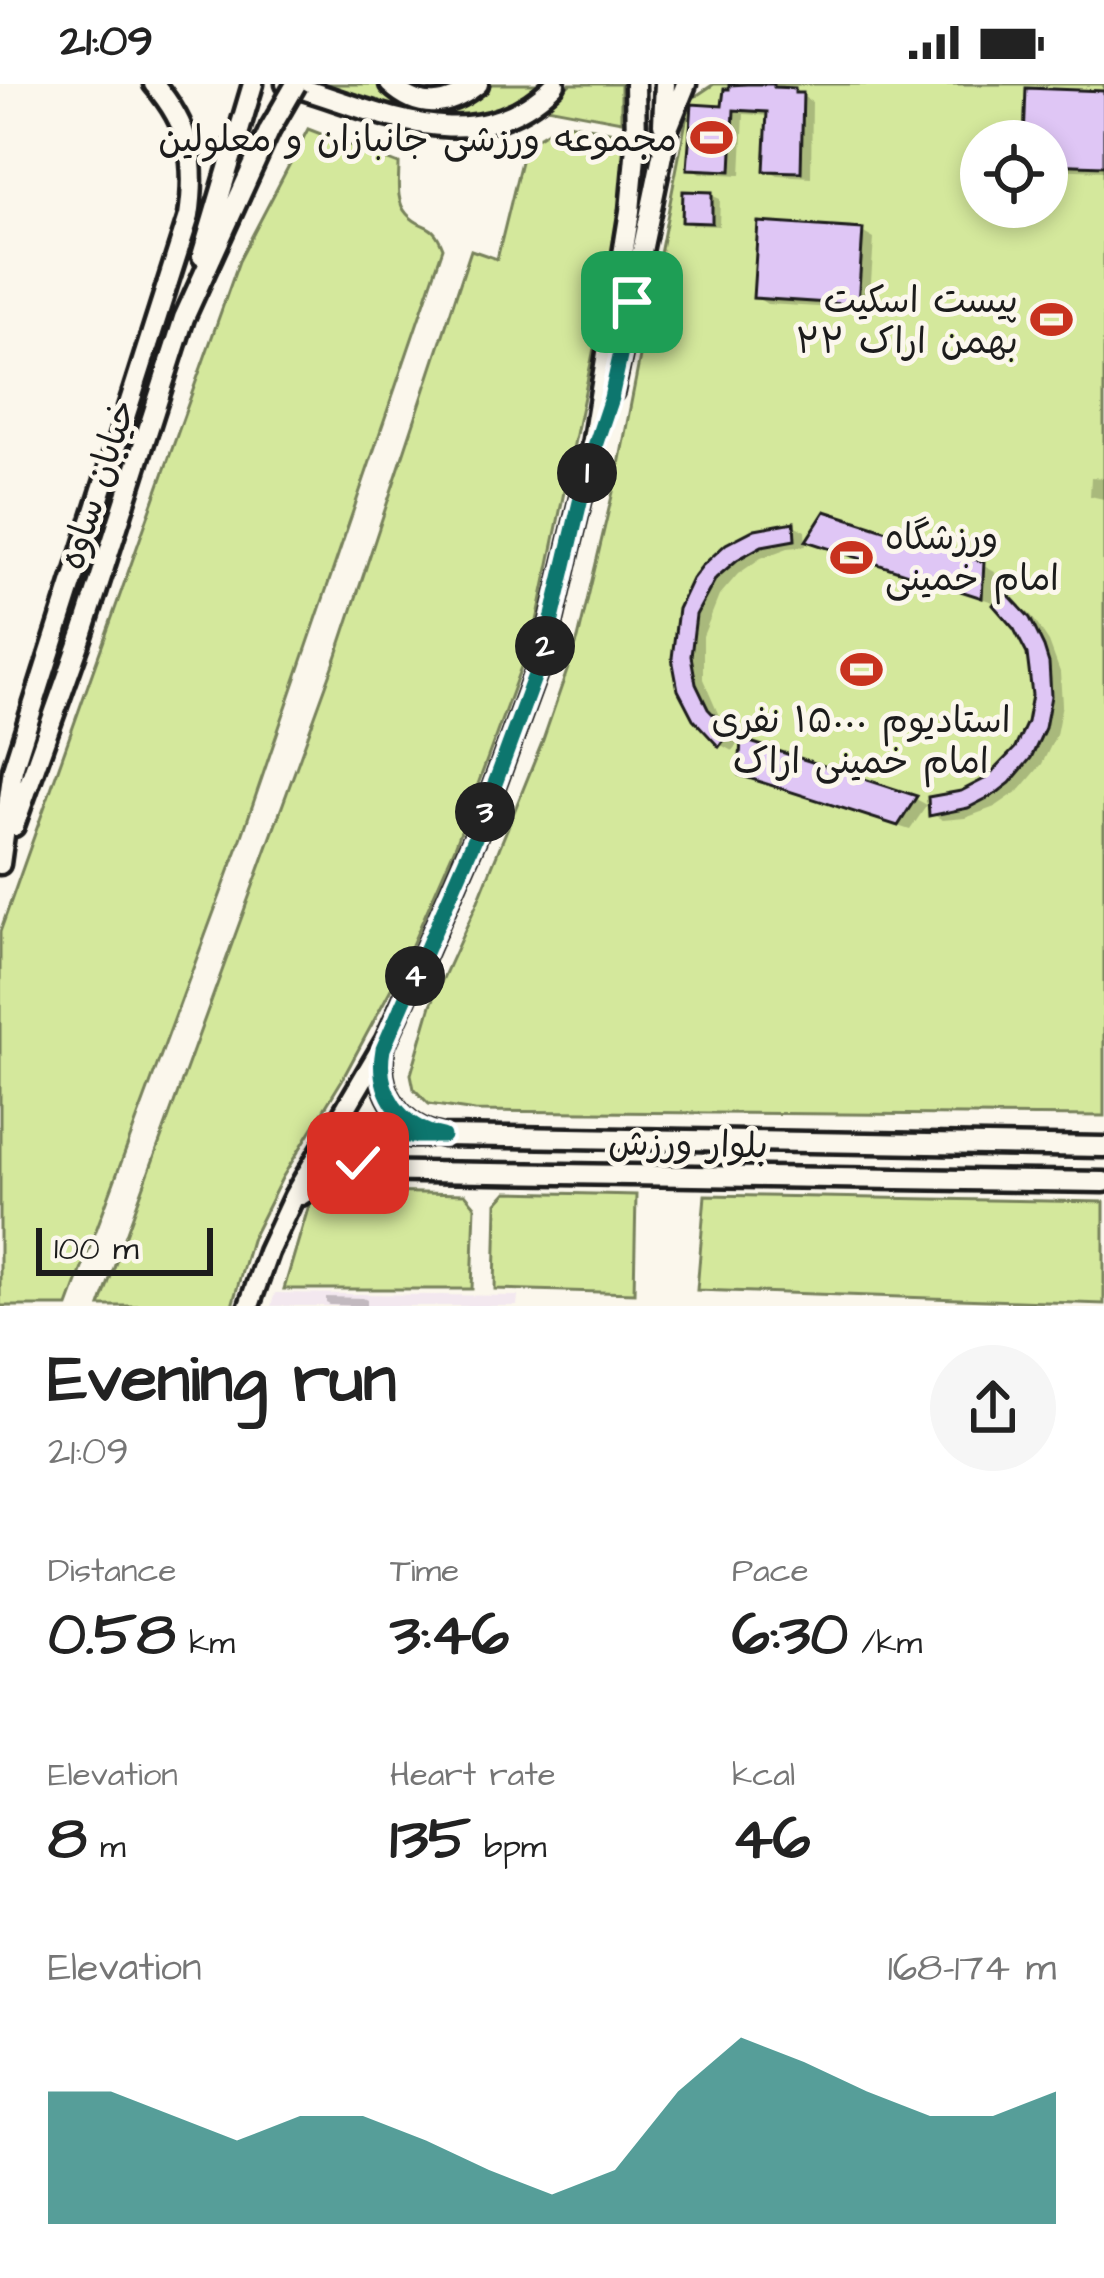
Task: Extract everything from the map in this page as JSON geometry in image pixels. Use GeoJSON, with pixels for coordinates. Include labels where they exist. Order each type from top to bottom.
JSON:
{"type":"FeatureCollection","features":[{"type":"Feature","properties":{"kind":"main road"},"geometry":{"type":"LineString","coordinates":[[0,864],[13,770],[189,216],[193,163],[187,136],[154,84]]}},
{"type":"Feature","properties":{"kind":"main road"},"geometry":{"type":"LineString","coordinates":[[184,318],[253,84]]}},
{"type":"Feature","properties":{"kind":"main road"},"geometry":{"type":"LineString","coordinates":[[286,84],[437,128],[494,122],[537,101],[555,84]]}},
{"type":"Feature","properties":{"kind":"main road","name":"خیابان ساوه"},"geometry":{"type":"LineString","coordinates":[[0,864],[83,633],[184,318],[270,129],[296,84]]}},
{"type":"Feature","properties":{"kind":"main road"},"geometry":{"type":"LineString","coordinates":[[391,84],[428,104],[460,98],[478,84]]}},
{"type":"Feature","properties":{"kind":"main road"},"geometry":{"type":"LineString","coordinates":[[249,1306],[286,1212],[386,1040],[475,838],[546,645],[589,464],[630,211],[636,145],[634,84]]}},
{"type":"Feature","properties":{"kind":"main road"},"geometry":{"type":"LineString","coordinates":[[661,158],[665,84]]}},
{"type":"Feature","properties":{"kind":"main road"},"geometry":{"type":"LineString","coordinates":[[589,464],[611,398],[661,158],[686,84]]}},
{"type":"Feature","properties":{"kind":"main road"},"geometry":{"type":"LineString","coordinates":[[386,1040],[381,1070],[389,1099],[411,1124],[443,1136]]}},
{"type":"Feature","properties":{"kind":"main road","name":"بلوار ورزش"},"geometry":{"type":"LineString","coordinates":[[376,1171],[352,1156],[360,1137],[1104,1147]]}},
{"type":"Feature","properties":{"kind":"main road","name":"بلوار ورزش"},"geometry":{"type":"LineString","coordinates":[[286,1212],[308,1188],[346,1172],[1104,1182]]}},
{"type":"Feature","properties":{"kind":"shaded area"},"geometry":{"type":"Polygon","coordinates":[[[275,1293],[518,1296],[517,1306],[271,1306],[275,1293]]]}},
{"type":"Feature","properties":{"kind":"green space"},"geometry":{"type":"Polygon","coordinates":[[[313,84],[377,84],[404,106],[434,114],[464,106],[491,84],[539,84],[484,113],[456,117],[400,110],[313,84]]]}},
{"type":"Feature","properties":{"kind":"green space"},"geometry":{"type":"Polygon","coordinates":[[[570,84],[621,84],[621,121],[547,107],[570,84]]]}},
{"type":"Feature","properties":{"kind":"green space","name":"ورزشگاه امام خمینی"},"geometry":{"type":"Polygon","coordinates":[[[714,84],[1104,84],[1104,1116],[475,1111],[429,1104],[414,1089],[411,1074],[431,1005],[543,740],[578,639],[617,475],[690,100],[714,84]]]}},
{"type":"Feature","properties":{"kind":"green space"},"geometry":{"type":"Polygon","coordinates":[[[563,122],[624,134],[615,248],[536,626],[455,847],[400,972],[251,1240],[232,1306],[100,1306],[335,661],[471,250],[497,259],[525,145],[563,122]]]}},
{"type":"Feature","properties":{"kind":"green space"},"geometry":{"type":"Polygon","coordinates":[[[308,129],[399,164],[403,209],[431,229],[443,248],[242,836],[68,1306],[0,1306],[0,932],[239,261],[308,129]]]}},
{"type":"Feature","properties":{"kind":"green space"},"geometry":{"type":"Polygon","coordinates":[[[332,1191],[465,1194],[475,1206],[472,1289],[284,1289],[309,1205],[332,1191]]]}},
{"type":"Feature","properties":{"kind":"green space"},"geometry":{"type":"Polygon","coordinates":[[[507,1192],[636,1195],[634,1293],[495,1289],[497,1203],[507,1192]]]}},
{"type":"Feature","properties":{"kind":"green space"},"geometry":{"type":"Polygon","coordinates":[[[705,1195],[1104,1202],[1104,1304],[697,1290],[705,1195]]]}},
{"type":"Feature","properties":{"kind":"building"},"geometry":{"type":"Polygon","coordinates":[[[774,84],[803,93],[801,172],[764,171],[767,112],[734,110],[731,171],[687,169],[692,104],[722,106],[729,85],[774,84]]]}},
{"type":"Feature","properties":{"kind":"building"},"geometry":{"type":"Polygon","coordinates":[[[1026,88],[1104,91],[1104,166],[1068,165],[1068,120],[1025,120],[1026,88]]]}},
{"type":"Feature","properties":{"kind":"building"},"geometry":{"type":"Polygon","coordinates":[[[683,191],[712,192],[712,223],[682,222],[683,191]]]}},
{"type":"Feature","properties":{"kind":"building"},"geometry":{"type":"Polygon","coordinates":[[[758,222],[863,229],[858,305],[753,298],[758,222]]]}},
{"type":"Feature","properties":{"kind":"building"},"geometry":{"type":"Polygon","coordinates":[[[825,511],[984,562],[982,598],[806,541],[825,511]]]}},
{"type":"Feature","properties":{"kind":"building"},"geometry":{"type":"Polygon","coordinates":[[[794,522],[795,540],[762,546],[737,560],[716,578],[696,615],[691,656],[696,684],[708,709],[730,732],[719,747],[693,719],[678,690],[672,658],[678,609],[692,579],[726,544],[755,529],[794,522]]]}},
{"type":"Feature","properties":{"kind":"building"},"geometry":{"type":"Polygon","coordinates":[[[1004,590],[1030,618],[1049,663],[1051,696],[1045,728],[1031,758],[997,793],[968,808],[929,816],[928,797],[961,791],[986,778],[1015,748],[1027,722],[1032,695],[1027,654],[993,605],[1004,590]]]}},
{"type":"Feature","properties":{"kind":"building"},"geometry":{"type":"Polygon","coordinates":[[[741,739],[917,796],[898,826],[739,775],[741,739]]]}},
{"type":"Feature","properties":{"kind":"place","name":"مجموعه ورزشی جانبازان و معلولین"},"geometry":{"type":"Point","coordinates":[711,138]}},
{"type":"Feature","properties":{"kind":"place","name":"پیست اسکیت ۲۲ بهمن اراک"},"geometry":{"type":"Point","coordinates":[1052,320]}},
{"type":"Feature","properties":{"kind":"place","name":"ورزشگاه امام خمینی"},"geometry":{"type":"Point","coordinates":[851,557]}},
{"type":"Feature","properties":{"kind":"place","name":"استادیوم ۱۵۰۰۰ نفری امام خمینی اراک"},"geometry":{"type":"Point","coordinates":[861,669]}},
{"type":"Feature","properties":{"kind":"route"},"geometry":{"type":"LineString","coordinates":[[358,1163],[352,1147],[364,1136],[443,1136],[421,1130],[394,1108],[382,1080],[383,1049],[475,838],[546,645],[632,302]]}}]}
